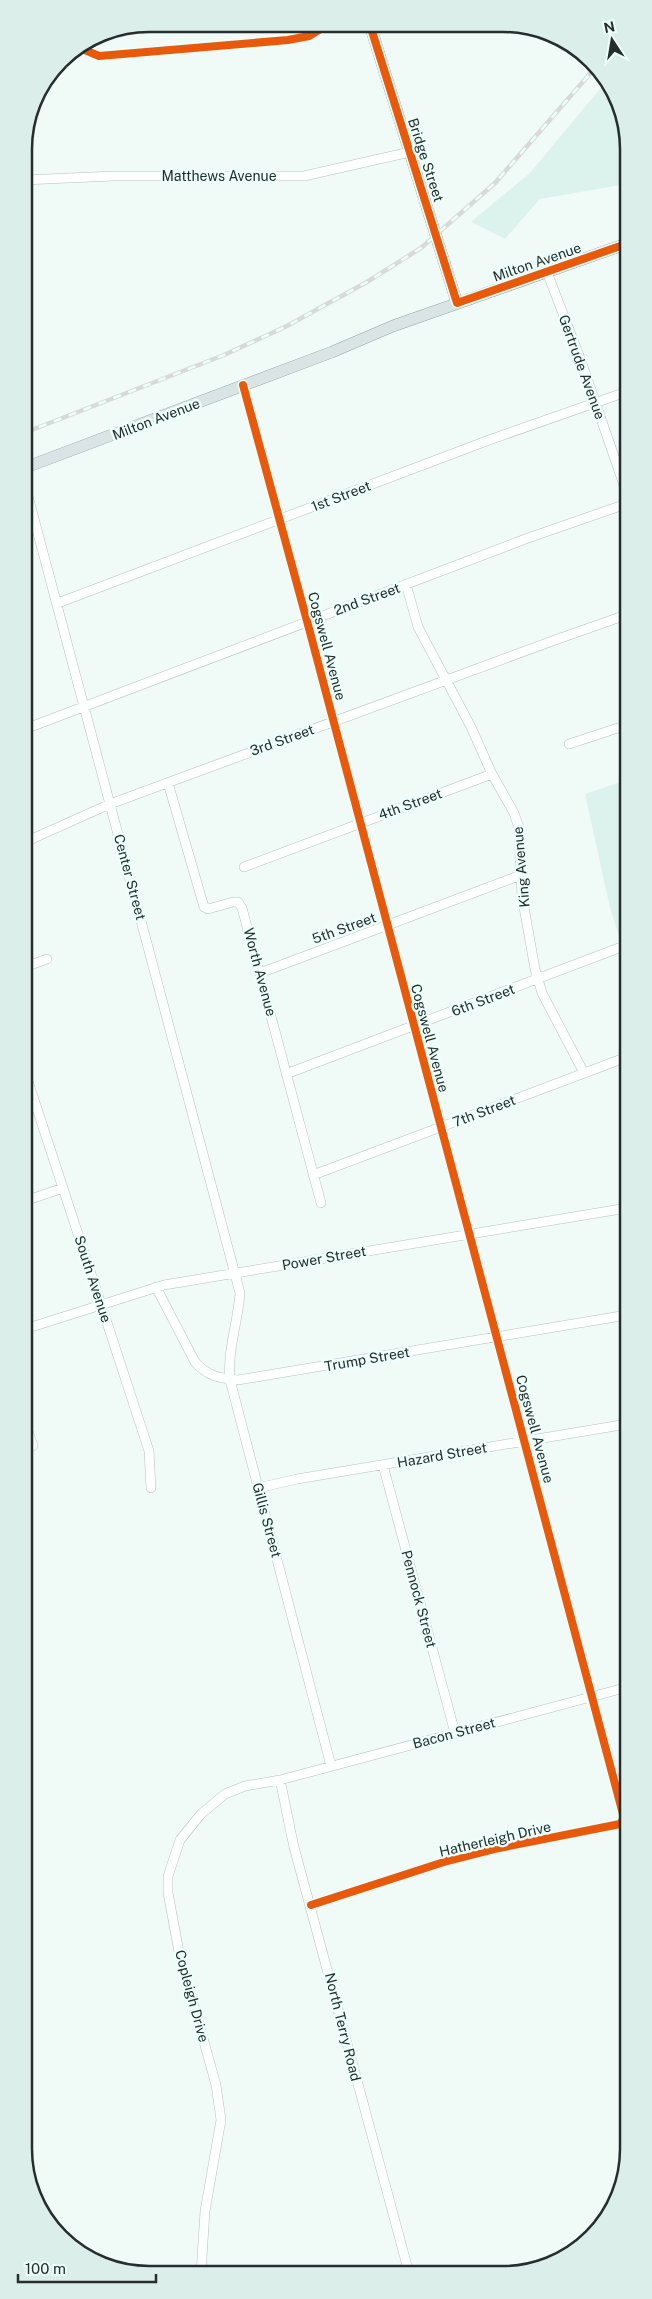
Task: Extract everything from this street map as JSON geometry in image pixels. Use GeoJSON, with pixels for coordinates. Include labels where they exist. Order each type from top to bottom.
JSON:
{"type":"FeatureCollection","features":[{"type":"Feature","properties":{"kind":"main road","name":"Bridge Street"},"geometry":{"type":"LineString","coordinates":[[372,32],[457,303]]}},
{"type":"Feature","properties":{"kind":"main road","name":"Milton Avenue"},"geometry":{"type":"LineString","coordinates":[[33,465],[332,352],[393,326],[620,246]]}},
{"type":"Feature","properties":{"kind":"street","name":"Matthews Avenue"},"geometry":{"type":"LineString","coordinates":[[33,180],[113,176],[304,176],[410,152]]}},
{"type":"Feature","properties":{"kind":"street","name":"Gertrude Avenue"},"geometry":{"type":"LineString","coordinates":[[547,272],[596,402],[620,473]]}},
{"type":"Feature","properties":{"kind":"street","name":"Cogswell Avenue"},"geometry":{"type":"LineString","coordinates":[[243,385],[334,721],[592,1697],[610,1758]]}},
{"type":"Feature","properties":{"kind":"street","name":"1st Street"},"geometry":{"type":"LineString","coordinates":[[58,603],[480,444],[620,394]]}},
{"type":"Feature","properties":{"kind":"street","name":"2nd Street"},"geometry":{"type":"LineString","coordinates":[[33,725],[528,538],[620,506]]}},
{"type":"Feature","properties":{"kind":"street","name":"Center Street"},"geometry":{"type":"LineString","coordinates":[[33,513],[235,1273]]}},
{"type":"Feature","properties":{"kind":"street","name":"King Avenue"},"geometry":{"type":"LineString","coordinates":[[406,584],[418,627],[447,680],[492,774],[514,813],[519,828],[522,896],[538,979],[542,993],[584,1073]]}},
{"type":"Feature","properties":{"kind":"street","name":"3rd Street"},"geometry":{"type":"LineString","coordinates":[[33,839],[110,804],[620,617]]}},
{"type":"Feature","properties":{"kind":"street"},"geometry":{"type":"LineString","coordinates":[[569,744],[620,727]]}},
{"type":"Feature","properties":{"kind":"street","name":"4th Street"},"geometry":{"type":"LineString","coordinates":[[244,867],[492,774]]}},
{"type":"Feature","properties":{"kind":"street","name":"Worth Avenue"},"geometry":{"type":"LineString","coordinates":[[168,783],[204,907],[208,909],[238,902],[242,908],[321,1203]]}},
{"type":"Feature","properties":{"kind":"street","name":"5th Street"},"geometry":{"type":"LineString","coordinates":[[260,973],[521,875]]}},
{"type":"Feature","properties":{"kind":"street","name":"6th Street"},"geometry":{"type":"LineString","coordinates":[[286,1074],[620,948]]}},
{"type":"Feature","properties":{"kind":"street"},"geometry":{"type":"LineString","coordinates":[[33,965],[47,960]]}},
{"type":"Feature","properties":{"kind":"street","name":"7th Street"},"geometry":{"type":"LineString","coordinates":[[313,1175],[620,1060]]}},
{"type":"Feature","properties":{"kind":"street","name":"South Avenue"},"geometry":{"type":"LineString","coordinates":[[33,1095],[149,1451],[151,1488]]}},
{"type":"Feature","properties":{"kind":"street"},"geometry":{"type":"LineString","coordinates":[[32,1198],[63,1188]]}},
{"type":"Feature","properties":{"kind":"street","name":"Power Street"},"geometry":{"type":"LineString","coordinates":[[32,1326],[156,1287],[619,1209]]}},
{"type":"Feature","properties":{"kind":"street","name":"Gillis Street"},"geometry":{"type":"LineString","coordinates":[[235,1273],[240,1293],[239,1312],[233,1333],[229,1370],[230,1380],[331,1766]]}},
{"type":"Feature","properties":{"kind":"street","name":"Trump Street"},"geometry":{"type":"LineString","coordinates":[[156,1287],[195,1362],[204,1373],[230,1380],[252,1379],[619,1316]]}},
{"type":"Feature","properties":{"kind":"street","name":"Hazard Street"},"geometry":{"type":"LineString","coordinates":[[258,1488],[297,1479],[619,1425]]}},
{"type":"Feature","properties":{"kind":"street","name":"Pennock Street"},"geometry":{"type":"LineString","coordinates":[[383,1465],[455,1733]]}},
{"type":"Feature","properties":{"kind":"street","name":"Bacon Street"},"geometry":{"type":"LineString","coordinates":[[280,1780],[619,1689]]}},
{"type":"Feature","properties":{"kind":"street","name":"Hatherleigh Drive"},"geometry":{"type":"LineString","coordinates":[[610,1758],[619,1797]]}},
{"type":"Feature","properties":{"kind":"street","name":"North Terry Road"},"geometry":{"type":"LineString","coordinates":[[280,1780],[294,1845],[407,2266]]}},
{"type":"Feature","properties":{"kind":"street","name":"Copleigh Drive"},"geometry":{"type":"LineString","coordinates":[[201,2266],[205,2211],[221,2120],[216,2085],[180,1952],[168,1893],[168,1876],[180,1840],[201,1814],[225,1794],[245,1786],[280,1780]]}},
{"type":"Feature","properties":{"kind":"street","name":"Hatherleigh Drive"},"geometry":{"type":"LineString","coordinates":[[311,1904],[475,1854],[619,1824]]}},
{"type":"Feature","properties":{"kind":"shaded area"},"geometry":{"type":"Polygon","coordinates":[[[601,87],[613,112],[617,127],[620,150],[620,185],[540,199],[505,239],[471,222],[530,173],[601,87]]]}},
{"type":"Feature","properties":{"kind":"shaded area"},"geometry":{"type":"Polygon","coordinates":[[[620,782],[620,937],[610,908],[585,794],[620,782]]]}},
{"type":"Feature","properties":{"kind":"railway"},"geometry":{"type":"LineString","coordinates":[[33,430],[224,355],[285,327],[367,282],[421,248],[495,183],[591,73]]}},
{"type":"Feature","properties":{"kind":"cycle path"},"geometry":{"type":"LineString","coordinates":[[87,51],[99,56],[288,40],[309,36],[316,32]]}},
{"type":"Feature","properties":{"kind":"cycle path"},"geometry":{"type":"LineString","coordinates":[[372,32],[457,303],[620,246]]}},
{"type":"Feature","properties":{"kind":"cycle path"},"geometry":{"type":"LineString","coordinates":[[243,385],[619,1800]]}},
{"type":"Feature","properties":{"kind":"cycle path"},"geometry":{"type":"LineString","coordinates":[[311,1905],[447,1861],[494,1849],[619,1824]]}}]}
